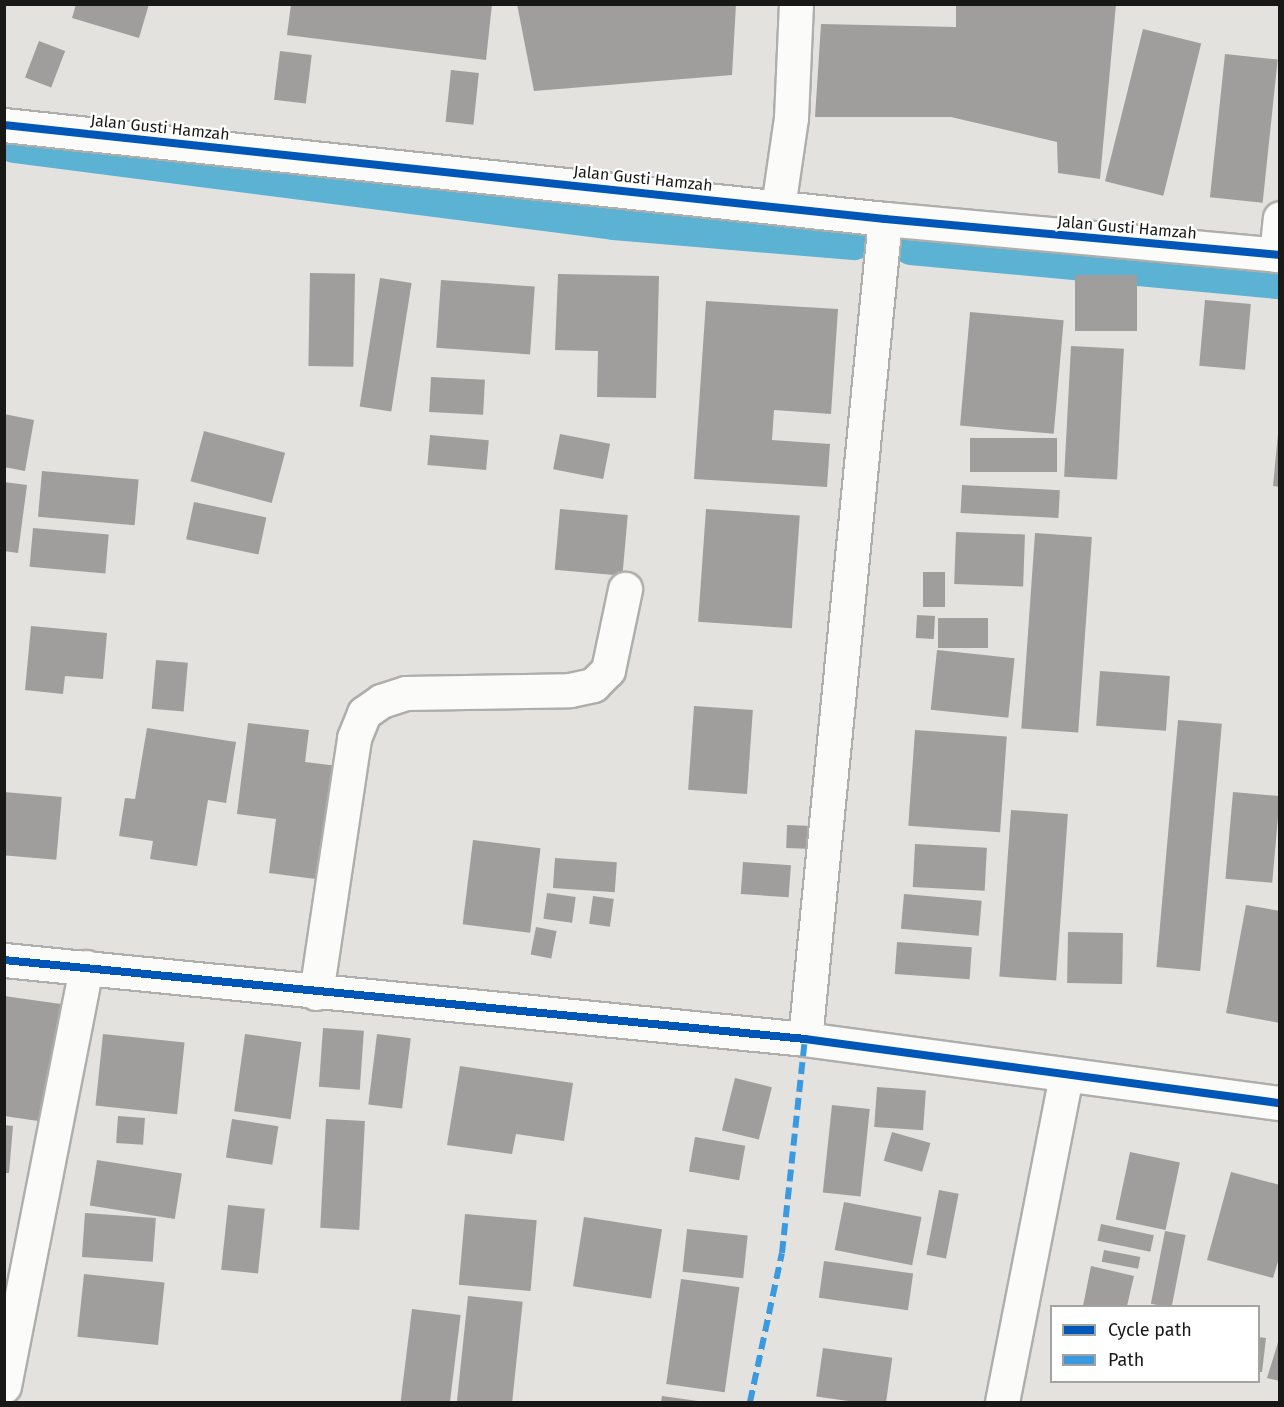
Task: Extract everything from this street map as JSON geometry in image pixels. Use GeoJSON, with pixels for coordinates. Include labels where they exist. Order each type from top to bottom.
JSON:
{"type":"FeatureCollection","features":[{"type":"Feature","properties":{"kind":"street"},"geometry":{"type":"LineString","coordinates":[[778,207],[790,118],[796,4]]}},
{"type":"Feature","properties":{"kind":"street","name":"Jalan Gusti Hamzah"},"geometry":{"type":"LineString","coordinates":[[4,125],[885,219],[1278,255]]}},
{"type":"Feature","properties":{"kind":"street"},"geometry":{"type":"LineString","coordinates":[[1278,255],[1280,218]]}},
{"type":"Feature","properties":{"kind":"street"},"geometry":{"type":"LineString","coordinates":[[805,1039],[885,219]]}},
{"type":"Feature","properties":{"kind":"street"},"geometry":{"type":"LineString","coordinates":[[316,993],[354,738],[364,713],[381,701],[406,693],[570,690],[593,685],[608,670],[625,589]]}},
{"type":"Feature","properties":{"kind":"street"},"geometry":{"type":"LineString","coordinates":[[4,960],[316,993],[805,1039],[1066,1076],[1280,1103]]}},
{"type":"Feature","properties":{"kind":"street"},"geometry":{"type":"LineString","coordinates":[[4,1386],[86,967]]}},
{"type":"Feature","properties":{"kind":"street"},"geometry":{"type":"LineString","coordinates":[[1002,1402],[1066,1076]]}},
{"type":"Feature","properties":{"kind":"building"},"geometry":{"type":"Polygon","coordinates":[[[76,4],[149,4],[139,38],[72,18],[76,4]]]}},
{"type":"Feature","properties":{"kind":"building"},"geometry":{"type":"Polygon","coordinates":[[[291,4],[492,4],[486,60],[287,35],[291,4]]]}},
{"type":"Feature","properties":{"kind":"building"},"geometry":{"type":"Polygon","coordinates":[[[517,4],[736,4],[732,75],[534,91],[517,4]]]}},
{"type":"Feature","properties":{"kind":"building"},"geometry":{"type":"Polygon","coordinates":[[[956,4],[1116,4],[1100,179],[1058,173],[1057,142],[951,117],[815,117],[821,24],[956,27],[956,4]]]}},
{"type":"Feature","properties":{"kind":"building"},"geometry":{"type":"Polygon","coordinates":[[[1143,29],[1201,44],[1163,196],[1105,181],[1143,29]]]}},
{"type":"Feature","properties":{"kind":"building"},"geometry":{"type":"Polygon","coordinates":[[[39,41],[65,51],[51,87],[25,77],[39,41]]]}},
{"type":"Feature","properties":{"kind":"building"},"geometry":{"type":"Polygon","coordinates":[[[280,51],[312,55],[306,104],[274,100],[280,51]]]}},
{"type":"Feature","properties":{"kind":"building"},"geometry":{"type":"Polygon","coordinates":[[[1225,54],[1278,60],[1263,203],[1210,197],[1225,54]]]}},
{"type":"Feature","properties":{"kind":"building"},"geometry":{"type":"Polygon","coordinates":[[[451,70],[479,73],[473,125],[446,122],[451,70]]]}},
{"type":"Feature","properties":{"kind":"building"},"geometry":{"type":"Polygon","coordinates":[[[310,273],[355,274],[353,367],[308,366],[310,273]]]}},
{"type":"Feature","properties":{"kind":"building"},"geometry":{"type":"Polygon","coordinates":[[[558,274],[659,276],[656,398],[597,397],[598,351],[555,350],[558,274]]]}},
{"type":"Feature","properties":{"kind":"building"},"geometry":{"type":"Polygon","coordinates":[[[1075,275],[1137,275],[1137,331],[1075,331],[1075,275]]]}},
{"type":"Feature","properties":{"kind":"building"},"geometry":{"type":"Polygon","coordinates":[[[380,278],[412,283],[391,411],[360,406],[380,278]]]}},
{"type":"Feature","properties":{"kind":"building"},"geometry":{"type":"Polygon","coordinates":[[[441,280],[535,287],[530,354],[436,348],[441,280]]]}},
{"type":"Feature","properties":{"kind":"building"},"geometry":{"type":"Polygon","coordinates":[[[1205,300],[1251,304],[1245,370],[1199,366],[1205,300]]]}},
{"type":"Feature","properties":{"kind":"building"},"geometry":{"type":"Polygon","coordinates":[[[706,301],[838,309],[831,414],[774,410],[772,440],[830,444],[827,487],[694,479],[706,301]]]}},
{"type":"Feature","properties":{"kind":"building"},"geometry":{"type":"Polygon","coordinates":[[[970,312],[1064,320],[1054,434],[960,426],[970,312]]]}},
{"type":"Feature","properties":{"kind":"building"},"geometry":{"type":"Polygon","coordinates":[[[1071,346],[1124,349],[1117,480],[1064,477],[1071,346]]]}},
{"type":"Feature","properties":{"kind":"building"},"geometry":{"type":"Polygon","coordinates":[[[431,377],[485,380],[483,415],[429,412],[431,377]]]}},
{"type":"Feature","properties":{"kind":"building"},"geometry":{"type":"Polygon","coordinates":[[[4,414],[34,420],[25,471],[4,467],[4,414]]]}},
{"type":"Feature","properties":{"kind":"building"},"geometry":{"type":"Polygon","coordinates":[[[204,431],[285,453],[272,503],[191,481],[204,431]]]}},
{"type":"Feature","properties":{"kind":"building"},"geometry":{"type":"Polygon","coordinates":[[[560,434],[610,444],[603,479],[553,469],[560,434]]]}},
{"type":"Feature","properties":{"kind":"building"},"geometry":{"type":"Polygon","coordinates":[[[1278,434],[1280,434],[1280,487],[1273,486],[1278,434]]]}},
{"type":"Feature","properties":{"kind":"building"},"geometry":{"type":"Polygon","coordinates":[[[430,435],[489,440],[486,470],[427,465],[430,435]]]}},
{"type":"Feature","properties":{"kind":"building"},"geometry":{"type":"Polygon","coordinates":[[[970,438],[1057,438],[1057,472],[970,472],[970,438]]]}},
{"type":"Feature","properties":{"kind":"building"},"geometry":{"type":"Polygon","coordinates":[[[42,471],[139,479],[135,525],[38,517],[42,471]]]}},
{"type":"Feature","properties":{"kind":"building"},"geometry":{"type":"Polygon","coordinates":[[[4,482],[27,485],[18,553],[4,551],[4,482]]]}},
{"type":"Feature","properties":{"kind":"building"},"geometry":{"type":"Polygon","coordinates":[[[962,485],[1060,490],[1058,518],[961,513],[962,485]]]}},
{"type":"Feature","properties":{"kind":"building"},"geometry":{"type":"Polygon","coordinates":[[[194,502],[266,517],[258,555],[186,539],[194,502]]]}},
{"type":"Feature","properties":{"kind":"building"},"geometry":{"type":"Polygon","coordinates":[[[560,509],[628,515],[622,576],[555,570],[560,509]]]}},
{"type":"Feature","properties":{"kind":"building"},"geometry":{"type":"Polygon","coordinates":[[[706,509],[800,516],[792,628],[698,622],[706,509]]]}},
{"type":"Feature","properties":{"kind":"building"},"geometry":{"type":"Polygon","coordinates":[[[33,528],[109,535],[105,573],[30,567],[33,528]]]}},
{"type":"Feature","properties":{"kind":"building"},"geometry":{"type":"Polygon","coordinates":[[[956,532],[1025,534],[1023,586],[954,584],[956,532]]]}},
{"type":"Feature","properties":{"kind":"building"},"geometry":{"type":"Polygon","coordinates":[[[1035,533],[1092,537],[1078,732],[1021,729],[1035,533]]]}},
{"type":"Feature","properties":{"kind":"building"},"geometry":{"type":"Polygon","coordinates":[[[923,572],[945,572],[945,607],[923,607],[923,572]]]}},
{"type":"Feature","properties":{"kind":"building"},"geometry":{"type":"Polygon","coordinates":[[[917,615],[935,616],[934,639],[916,638],[917,615]]]}},
{"type":"Feature","properties":{"kind":"building"},"geometry":{"type":"Polygon","coordinates":[[[938,618],[988,618],[988,648],[938,648],[938,618]]]}},
{"type":"Feature","properties":{"kind":"building"},"geometry":{"type":"Polygon","coordinates":[[[31,626],[107,633],[103,679],[65,676],[63,694],[25,690],[31,626]]]}},
{"type":"Feature","properties":{"kind":"building"},"geometry":{"type":"Polygon","coordinates":[[[937,650],[1015,658],[1008,718],[931,710],[937,650]]]}},
{"type":"Feature","properties":{"kind":"building"},"geometry":{"type":"Polygon","coordinates":[[[156,660],[188,663],[184,712],[152,709],[156,660]]]}},
{"type":"Feature","properties":{"kind":"building"},"geometry":{"type":"Polygon","coordinates":[[[1100,671],[1170,676],[1166,731],[1096,726],[1100,671]]]}},
{"type":"Feature","properties":{"kind":"building"},"geometry":{"type":"Polygon","coordinates":[[[694,706],[753,710],[747,794],[688,790],[694,706]]]}},
{"type":"Feature","properties":{"kind":"building"},"geometry":{"type":"Polygon","coordinates":[[[1178,720],[1222,724],[1200,971],[1156,967],[1178,720]]]}},
{"type":"Feature","properties":{"kind":"building"},"geometry":{"type":"Polygon","coordinates":[[[248,723],[309,730],[305,762],[346,767],[331,881],[269,873],[276,819],[237,814],[248,723]]]}},
{"type":"Feature","properties":{"kind":"building"},"geometry":{"type":"Polygon","coordinates":[[[147,728],[236,742],[226,803],[208,800],[197,866],[150,859],[153,841],[119,836],[125,798],[135,799],[147,728]]]}},
{"type":"Feature","properties":{"kind":"building"},"geometry":{"type":"Polygon","coordinates":[[[915,730],[1007,736],[1000,832],[908,826],[915,730]]]}},
{"type":"Feature","properties":{"kind":"building"},"geometry":{"type":"Polygon","coordinates":[[[4,792],[62,797],[56,860],[4,855],[4,792]]]}},
{"type":"Feature","properties":{"kind":"building"},"geometry":{"type":"Polygon","coordinates":[[[1233,792],[1280,796],[1272,883],[1225,879],[1233,792]]]}},
{"type":"Feature","properties":{"kind":"building"},"geometry":{"type":"Polygon","coordinates":[[[1011,810],[1068,814],[1056,981],[999,977],[1011,810]]]}},
{"type":"Feature","properties":{"kind":"building"},"geometry":{"type":"Polygon","coordinates":[[[787,825],[814,826],[813,849],[786,848],[787,825]]]}},
{"type":"Feature","properties":{"kind":"building"},"geometry":{"type":"Polygon","coordinates":[[[473,840],[540,848],[530,933],[463,924],[473,840]]]}},
{"type":"Feature","properties":{"kind":"building"},"geometry":{"type":"Polygon","coordinates":[[[915,844],[987,848],[985,891],[913,887],[915,844]]]}},
{"type":"Feature","properties":{"kind":"building"},"geometry":{"type":"Polygon","coordinates":[[[555,858],[617,862],[615,892],[553,888],[555,858]]]}},
{"type":"Feature","properties":{"kind":"building"},"geometry":{"type":"Polygon","coordinates":[[[743,862],[791,865],[789,897],[741,894],[743,862]]]}},
{"type":"Feature","properties":{"kind":"building"},"geometry":{"type":"Polygon","coordinates":[[[547,893],[576,897],[572,923],[543,919],[547,893]]]}},
{"type":"Feature","properties":{"kind":"building"},"geometry":{"type":"Polygon","coordinates":[[[904,894],[982,901],[979,936],[901,929],[904,894]]]}},
{"type":"Feature","properties":{"kind":"building"},"geometry":{"type":"Polygon","coordinates":[[[593,896],[614,899],[610,927],[589,924],[593,896]]]}},
{"type":"Feature","properties":{"kind":"building"},"geometry":{"type":"Polygon","coordinates":[[[1246,905],[1280,911],[1280,1023],[1226,1013],[1246,905]]]}},
{"type":"Feature","properties":{"kind":"building"},"geometry":{"type":"Polygon","coordinates":[[[536,927],[557,931],[551,958],[531,954],[536,927]]]}},
{"type":"Feature","properties":{"kind":"building"},"geometry":{"type":"Polygon","coordinates":[[[1068,932],[1123,933],[1122,984],[1067,983],[1068,932]]]}},
{"type":"Feature","properties":{"kind":"building"},"geometry":{"type":"Polygon","coordinates":[[[897,942],[972,947],[970,979],[895,974],[897,942]]]}},
{"type":"Feature","properties":{"kind":"building"},"geometry":{"type":"Polygon","coordinates":[[[4,996],[61,1004],[45,1122],[4,1116],[4,996]]]}},
{"type":"Feature","properties":{"kind":"building"},"geometry":{"type":"Polygon","coordinates":[[[323,1028],[364,1031],[360,1090],[319,1087],[323,1028]]]}},
{"type":"Feature","properties":{"kind":"building"},"geometry":{"type":"Polygon","coordinates":[[[103,1034],[185,1043],[177,1114],[95,1106],[103,1034]]]}},
{"type":"Feature","properties":{"kind":"building"},"geometry":{"type":"Polygon","coordinates":[[[245,1034],[301,1042],[291,1119],[234,1111],[245,1034]]]}},
{"type":"Feature","properties":{"kind":"building"},"geometry":{"type":"Polygon","coordinates":[[[377,1034],[411,1038],[402,1109],[368,1104],[377,1034]]]}},
{"type":"Feature","properties":{"kind":"building"},"geometry":{"type":"Polygon","coordinates":[[[460,1066],[573,1083],[564,1141],[516,1134],[512,1154],[447,1145],[460,1066]]]}},
{"type":"Feature","properties":{"kind":"building"},"geometry":{"type":"Polygon","coordinates":[[[735,1078],[772,1087],[759,1140],[722,1130],[735,1078]]]}},
{"type":"Feature","properties":{"kind":"building"},"geometry":{"type":"Polygon","coordinates":[[[877,1087],[926,1090],[923,1130],[874,1127],[877,1087]]]}},
{"type":"Feature","properties":{"kind":"building"},"geometry":{"type":"Polygon","coordinates":[[[832,1105],[870,1109],[861,1196],[823,1193],[832,1105]]]}},
{"type":"Feature","properties":{"kind":"building"},"geometry":{"type":"Polygon","coordinates":[[[118,1116],[145,1118],[143,1145],[116,1143],[118,1116]]]}},
{"type":"Feature","properties":{"kind":"building"},"geometry":{"type":"Polygon","coordinates":[[[232,1119],[278,1126],[272,1165],[226,1158],[232,1119]]]}},
{"type":"Feature","properties":{"kind":"building"},"geometry":{"type":"Polygon","coordinates":[[[326,1119],[365,1121],[359,1230],[320,1228],[326,1119]]]}},
{"type":"Feature","properties":{"kind":"building"},"geometry":{"type":"Polygon","coordinates":[[[4,1125],[13,1126],[9,1173],[4,1173],[4,1125]]]}},
{"type":"Feature","properties":{"kind":"building"},"geometry":{"type":"Polygon","coordinates":[[[892,1132],[930,1143],[922,1172],[884,1161],[892,1132]]]}},
{"type":"Feature","properties":{"kind":"building"},"geometry":{"type":"Polygon","coordinates":[[[695,1137],[745,1146],[739,1180],[689,1171],[695,1137]]]}},
{"type":"Feature","properties":{"kind":"building"},"geometry":{"type":"Polygon","coordinates":[[[1130,1152],[1180,1163],[1166,1230],[1116,1219],[1130,1152]]]}},
{"type":"Feature","properties":{"kind":"building"},"geometry":{"type":"Polygon","coordinates":[[[97,1160],[182,1173],[175,1219],[90,1205],[97,1160]]]}},
{"type":"Feature","properties":{"kind":"building"},"geometry":{"type":"Polygon","coordinates":[[[1231,1172],[1280,1185],[1280,1255],[1273,1278],[1207,1260],[1231,1172]]]}},
{"type":"Feature","properties":{"kind":"building"},"geometry":{"type":"Polygon","coordinates":[[[939,1190],[959,1194],[946,1259],[926,1255],[939,1190]]]}},
{"type":"Feature","properties":{"kind":"building"},"geometry":{"type":"Polygon","coordinates":[[[844,1202],[922,1217],[912,1265],[835,1250],[844,1202]]]}},
{"type":"Feature","properties":{"kind":"building"},"geometry":{"type":"Polygon","coordinates":[[[228,1205],[265,1209],[258,1274],[221,1270],[228,1205]]]}},
{"type":"Feature","properties":{"kind":"building"},"geometry":{"type":"Polygon","coordinates":[[[85,1213],[156,1218],[153,1262],[82,1257],[85,1213]]]}},
{"type":"Feature","properties":{"kind":"building"},"geometry":{"type":"Polygon","coordinates":[[[465,1214],[537,1220],[531,1291],[459,1285],[465,1214]]]}},
{"type":"Feature","properties":{"kind":"building"},"geometry":{"type":"Polygon","coordinates":[[[584,1217],[662,1229],[651,1298],[573,1286],[584,1217]]]}},
{"type":"Feature","properties":{"kind":"building"},"geometry":{"type":"Polygon","coordinates":[[[1101,1224],[1154,1235],[1150,1252],[1097,1241],[1101,1224]]]}},
{"type":"Feature","properties":{"kind":"building"},"geometry":{"type":"Polygon","coordinates":[[[687,1229],[748,1235],[743,1278],[683,1272],[687,1229]]]}},
{"type":"Feature","properties":{"kind":"building"},"geometry":{"type":"Polygon","coordinates":[[[1165,1231],[1186,1235],[1172,1305],[1158,1305],[1151,1304],[1165,1231]]]}},
{"type":"Feature","properties":{"kind":"building"},"geometry":{"type":"Polygon","coordinates":[[[1104,1250],[1140,1257],[1138,1269],[1102,1262],[1104,1250]]]}},
{"type":"Feature","properties":{"kind":"building"},"geometry":{"type":"Polygon","coordinates":[[[824,1261],[913,1274],[908,1310],[819,1298],[824,1261]]]}},
{"type":"Feature","properties":{"kind":"building"},"geometry":{"type":"Polygon","coordinates":[[[1091,1266],[1134,1276],[1127,1305],[1083,1305],[1091,1266]]]}},
{"type":"Feature","properties":{"kind":"building"},"geometry":{"type":"Polygon","coordinates":[[[84,1274],[165,1282],[158,1345],[77,1337],[84,1274]]]}},
{"type":"Feature","properties":{"kind":"building"},"geometry":{"type":"Polygon","coordinates":[[[681,1279],[739,1287],[725,1392],[666,1384],[681,1279]]]}},
{"type":"Feature","properties":{"kind":"building"},"geometry":{"type":"Polygon","coordinates":[[[468,1296],[523,1302],[512,1402],[457,1402],[468,1296]]]}},
{"type":"Feature","properties":{"kind":"building"},"geometry":{"type":"Polygon","coordinates":[[[412,1309],[461,1315],[450,1402],[401,1402],[412,1309]]]}},
{"type":"Feature","properties":{"kind":"building"},"geometry":{"type":"Polygon","coordinates":[[[1280,1336],[1280,1381],[1267,1378],[1280,1336]]]}},
{"type":"Feature","properties":{"kind":"building"},"geometry":{"type":"Polygon","coordinates":[[[1260,1337],[1266,1338],[1262,1372],[1260,1372],[1260,1337]]]}},
{"type":"Feature","properties":{"kind":"building"},"geometry":{"type":"Polygon","coordinates":[[[823,1348],[892,1358],[886,1402],[855,1402],[816,1397],[823,1348]]]}},
{"type":"Feature","properties":{"kind":"building"},"geometry":{"type":"Polygon","coordinates":[[[662,1396],[698,1401],[698,1402],[661,1402],[662,1396]]]}},
{"type":"Feature","properties":{"kind":"waterway"},"geometry":{"type":"LineString","coordinates":[[14,145],[614,222],[854,242]]}},
{"type":"Feature","properties":{"kind":"waterway"},"geometry":{"type":"LineString","coordinates":[[911,247],[1280,281]]}},
{"type":"Feature","properties":{"kind":"marked path"},"geometry":{"type":"LineString","coordinates":[[750,1402],[782,1253],[805,1039]]}},
{"type":"Feature","properties":{"kind":"cycle path"},"geometry":{"type":"LineString","coordinates":[[4,125],[885,219],[1280,255]]}},
{"type":"Feature","properties":{"kind":"cycle path"},"geometry":{"type":"LineString","coordinates":[[4,960],[805,1039],[1280,1103]]}}]}
